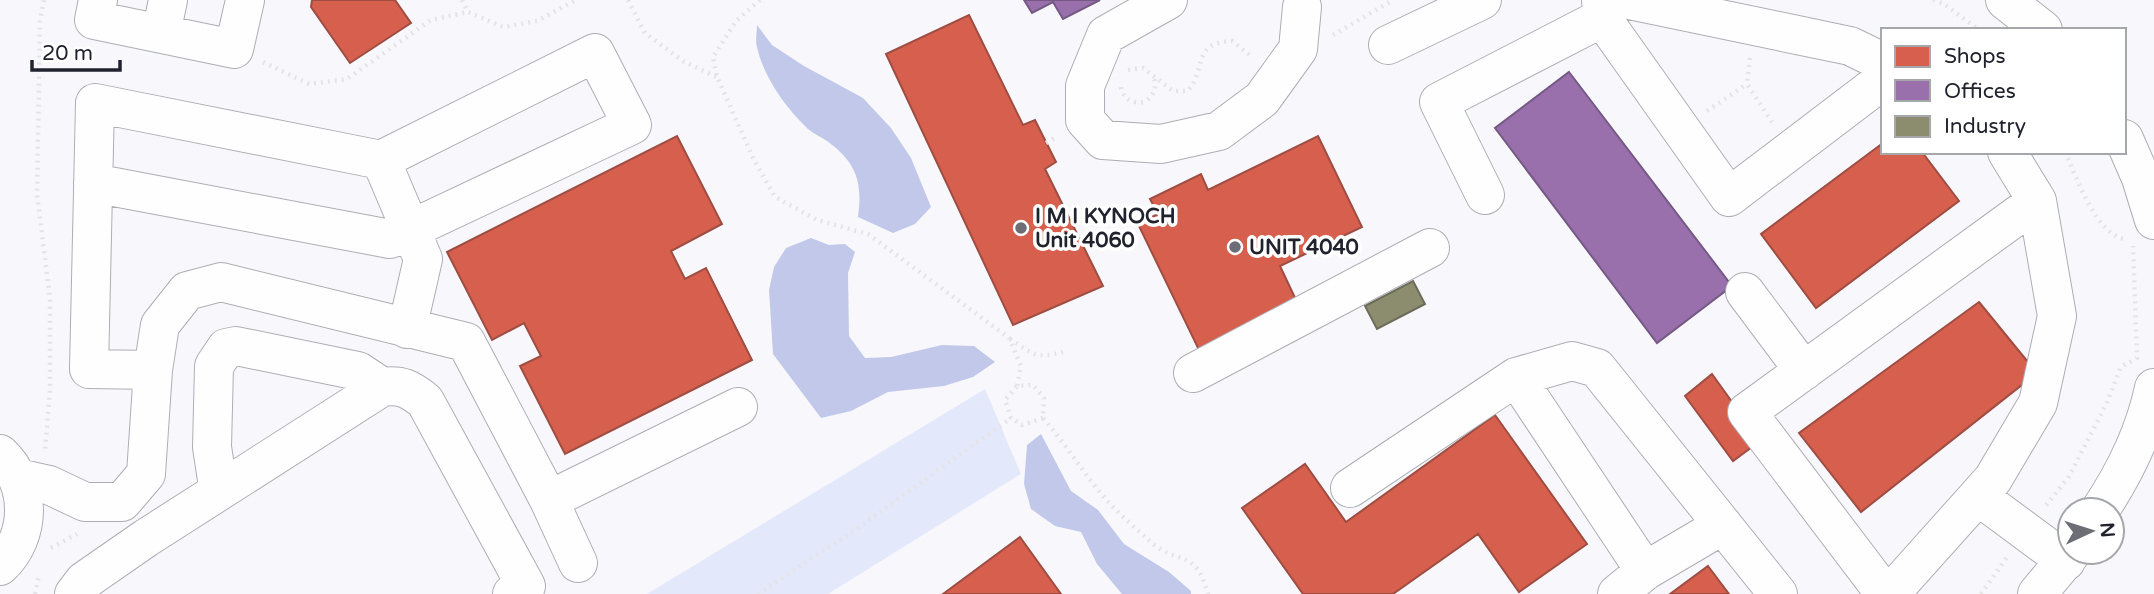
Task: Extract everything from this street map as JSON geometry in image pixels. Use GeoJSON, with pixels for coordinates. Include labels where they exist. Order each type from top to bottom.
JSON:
{"type":"FeatureCollection","features":[{"type":"Feature","properties":{"kind":"street"},"geometry":{"type":"LineString","coordinates":[[98,0],[94,20],[164,17],[234,49],[245,0]]}},
{"type":"Feature","properties":{"kind":"street"},"geometry":{"type":"LineString","coordinates":[[1168,0],[1106,36],[1085,86],[1085,120],[1103,140],[1161,144],[1219,131],[1262,99],[1288,64],[1304,2]]}},
{"type":"Feature","properties":{"kind":"street"},"geometry":{"type":"LineString","coordinates":[[1388,45],[1482,0]]}},
{"type":"Feature","properties":{"kind":"street"},"geometry":{"type":"LineString","coordinates":[[2005,0],[2041,28]]}},
{"type":"Feature","properties":{"kind":"street"},"geometry":{"type":"LineString","coordinates":[[1611,6],[1681,130],[1729,197],[1881,82]]}},
{"type":"Feature","properties":{"kind":"street"},"geometry":{"type":"LineString","coordinates":[[1485,195],[1439,102],[1611,6],[1745,16],[1850,46],[1881,61]]}},
{"type":"Feature","properties":{"kind":"street"},"geometry":{"type":"LineString","coordinates":[[93,183],[390,239],[632,125],[595,52],[381,160],[95,103],[93,183],[89,369],[153,370]]}},
{"type":"Feature","properties":{"kind":"street"},"geometry":{"type":"LineString","coordinates":[[2126,144],[2141,178],[2154,220]]}},
{"type":"Feature","properties":{"kind":"street"},"geometry":{"type":"LineString","coordinates":[[1890,594],[1993,478],[2038,403],[2057,316],[2037,201],[2008,154]]}},
{"type":"Feature","properties":{"kind":"street"},"geometry":{"type":"LineString","coordinates":[[381,160],[423,259],[407,329]]}},
{"type":"Feature","properties":{"kind":"street"},"geometry":{"type":"LineString","coordinates":[[1885,594],[1747,412],[2037,201]]}},
{"type":"Feature","properties":{"kind":"street"},"geometry":{"type":"LineString","coordinates":[[1193,373],[1430,248]]}},
{"type":"Feature","properties":{"kind":"street"},"geometry":{"type":"LineString","coordinates":[[0,575],[10,556],[34,546],[49,522],[104,502],[146,474],[153,370],[160,325],[187,291],[221,282],[466,342],[549,500],[578,563]]}},
{"type":"Feature","properties":{"kind":"street"},"geometry":{"type":"LineString","coordinates":[[1745,292],[1804,370]]}},
{"type":"Feature","properties":{"kind":"street"},"geometry":{"type":"LineString","coordinates":[[222,489],[217,480],[212,447],[214,366],[226,348],[236,346],[358,371],[382,387]]}},
{"type":"Feature","properties":{"kind":"street"},"geometry":{"type":"LineString","coordinates":[[1350,488],[1516,377],[1572,361],[1597,368],[1778,594]]}},
{"type":"Feature","properties":{"kind":"street"},"geometry":{"type":"LineString","coordinates":[[1516,377],[1631,583],[1723,525]]}},
{"type":"Feature","properties":{"kind":"street"},"geometry":{"type":"LineString","coordinates":[[74,594],[84,581],[145,538],[382,387],[396,384],[410,388],[425,401],[526,586],[512,594]]}},
{"type":"Feature","properties":{"kind":"street"},"geometry":{"type":"LineString","coordinates":[[2108,496],[2134,449],[2154,388]]}},
{"type":"Feature","properties":{"kind":"street"},"geometry":{"type":"LineString","coordinates":[[549,500],[738,407]]}},
{"type":"Feature","properties":{"kind":"street"},"geometry":{"type":"LineString","coordinates":[[21,464],[49,485],[104,502],[145,538]]}},
{"type":"Feature","properties":{"kind":"street"},"geometry":{"type":"LineString","coordinates":[[21,464],[24,500],[34,546]]}},
{"type":"Feature","properties":{"kind":"street"},"geometry":{"type":"LineString","coordinates":[[1978,496],[2025,532],[2056,549]]}},
{"type":"Feature","properties":{"kind":"street"},"geometry":{"type":"LineString","coordinates":[[2037,594],[2061,566]]}},
{"type":"Feature","properties":{"kind":"path"},"geometry":{"type":"LineString","coordinates":[[21,464],[50,391],[50,298],[37,195],[40,21],[44,0]]}},
{"type":"Feature","properties":{"kind":"path"},"geometry":{"type":"LineString","coordinates":[[462,0],[468,12]]}},
{"type":"Feature","properties":{"kind":"path"},"geometry":{"type":"LineString","coordinates":[[234,49],[309,84],[347,79],[431,20],[468,12],[503,27],[537,21],[576,0]]}},
{"type":"Feature","properties":{"kind":"path"},"geometry":{"type":"LineString","coordinates":[[628,0],[645,33],[683,61],[717,77]]}},
{"type":"Feature","properties":{"kind":"path"},"geometry":{"type":"LineString","coordinates":[[760,0],[736,21],[713,57],[717,77],[754,160],[775,197],[817,220],[868,234],[1036,355],[1046,357],[1063,352]]}},
{"type":"Feature","properties":{"kind":"path"},"geometry":{"type":"LineString","coordinates":[[1153,76],[1155,87],[1150,98],[1138,103],[1123,95],[1120,84],[1123,76],[1137,68],[1149,71],[1173,91],[1188,91],[1199,71],[1200,57],[1207,47],[1217,42],[1232,41],[1288,64],[1393,0]]}},
{"type":"Feature","properties":{"kind":"path"},"geometry":{"type":"LineString","coordinates":[[1933,0],[1944,4],[1976,28]]}},
{"type":"Feature","properties":{"kind":"path"},"geometry":{"type":"LineString","coordinates":[[1745,16],[1747,84],[1791,150]]}},
{"type":"Feature","properties":{"kind":"path"},"geometry":{"type":"LineString","coordinates":[[1681,130],[1747,84]]}},
{"type":"Feature","properties":{"kind":"path"},"geometry":{"type":"LineString","coordinates":[[1981,594],[2068,478],[2106,405],[2121,367],[2137,358],[2132,240],[2120,239],[2104,228],[2066,154]]}},
{"type":"Feature","properties":{"kind":"path"},"geometry":{"type":"LineString","coordinates":[[1009,338],[1021,366],[1017,386],[1005,400],[1012,418],[1022,425],[1042,418]]}},
{"type":"Feature","properties":{"kind":"path"},"geometry":{"type":"LineString","coordinates":[[1017,386],[1033,385],[1044,398],[1042,418],[1062,440],[1099,492],[1157,547],[1186,558],[1203,575],[1208,594]]}},
{"type":"Feature","properties":{"kind":"path"},"geometry":{"type":"LineString","coordinates":[[758,594],[897,502],[972,444],[1012,418]]}},
{"type":"Feature","properties":{"kind":"path"},"geometry":{"type":"LineString","coordinates":[[34,546],[52,547],[84,530],[104,502]]}},
{"type":"Feature","properties":{"kind":"path"},"geometry":{"type":"LineString","coordinates":[[35,594],[41,570]]}},
{"type":"Feature","properties":{"kind":"shaded area"},"geometry":{"type":"Polygon","coordinates":[[[985,389],[1021,474],[828,594],[647,594],[985,389]]]}},
{"type":"Feature","properties":{"kind":"water"},"geometry":{"type":"Polygon","coordinates":[[[757,25],[772,45],[863,98],[891,128],[911,158],[931,207],[915,224],[893,233],[858,217],[858,183],[851,165],[837,149],[807,128],[775,90],[760,58],[756,42],[757,25]]]}},
{"type":"Feature","properties":{"kind":"water"},"geometry":{"type":"Polygon","coordinates":[[[811,238],[829,245],[845,244],[855,252],[848,273],[849,336],[865,358],[891,357],[942,345],[974,346],[995,362],[973,377],[944,386],[888,392],[851,411],[821,418],[773,354],[769,290],[774,267],[786,248],[811,238]]]}},
{"type":"Feature","properties":{"kind":"water"},"geometry":{"type":"Polygon","coordinates":[[[1041,434],[1071,491],[1098,510],[1124,544],[1169,572],[1191,591],[1191,594],[1122,594],[1097,564],[1081,532],[1055,526],[1031,509],[1024,484],[1027,445],[1041,434]]]}},
{"type":"Feature","properties":{"kind":"building: Shops"},"geometry":{"type":"Polygon","coordinates":[[[312,0],[395,0],[411,23],[350,63],[311,7],[312,0]]]}},
{"type":"Feature","properties":{"kind":"building: Shops","name":"I M I KYNOCH Unit 4060"},"geometry":{"type":"Polygon","coordinates":[[[969,15],[1023,125],[1035,120],[1056,162],[1045,169],[1103,286],[1013,325],[886,54],[969,15]]]}},
{"type":"Feature","properties":{"kind":"building: Shops"},"geometry":{"type":"Polygon","coordinates":[[[677,136],[722,224],[671,251],[685,279],[706,268],[752,360],[565,454],[520,366],[541,356],[524,323],[492,340],[447,252],[677,136]]]}},
{"type":"Feature","properties":{"kind":"building: Shops","name":"UNIT 4040"},"geometry":{"type":"Polygon","coordinates":[[[1318,136],[1362,227],[1280,266],[1297,302],[1199,350],[1138,224],[1158,214],[1150,199],[1201,174],[1208,190],[1318,136]]]}},
{"type":"Feature","properties":{"kind":"building: Shops"},"geometry":{"type":"Polygon","coordinates":[[[1881,144],[1881,154],[1924,154],[1959,201],[1816,308],[1761,234],[1881,144]]]}},
{"type":"Feature","properties":{"kind":"building: Shops"},"geometry":{"type":"Polygon","coordinates":[[[1979,302],[2037,373],[1861,512],[1799,433],[1979,302]]]}},
{"type":"Feature","properties":{"kind":"building: Shops"},"geometry":{"type":"Polygon","coordinates":[[[1712,374],[1760,441],[1733,461],[1685,396],[1712,374]]]}},
{"type":"Feature","properties":{"kind":"building: Shops"},"geometry":{"type":"Polygon","coordinates":[[[1495,415],[1587,544],[1519,592],[1478,534],[1393,594],[1303,594],[1242,508],[1305,464],[1346,522],[1495,415]]]}},
{"type":"Feature","properties":{"kind":"building: Shops"},"geometry":{"type":"Polygon","coordinates":[[[1020,537],[1061,594],[943,594],[1020,537]]]}},
{"type":"Feature","properties":{"kind":"building: Shops"},"geometry":{"type":"Polygon","coordinates":[[[1708,566],[1729,594],[1670,594],[1708,566]]]}},
{"type":"Feature","properties":{"kind":"building: Offices"},"geometry":{"type":"Polygon","coordinates":[[[1024,0],[1100,0],[1063,19],[1053,2],[1032,13],[1024,0]]]}},
{"type":"Feature","properties":{"kind":"building: Offices"},"geometry":{"type":"Polygon","coordinates":[[[1569,72],[1732,286],[1657,343],[1495,128],[1569,72]]]}},
{"type":"Feature","properties":{"kind":"building: Industry"},"geometry":{"type":"Polygon","coordinates":[[[1413,281],[1425,304],[1377,329],[1365,306],[1413,281]]]}},
{"type":"Feature","properties":{"kind":"place","name":"I M I KYNOCH Unit 4060"},"geometry":{"type":"Point","coordinates":[1021,228]}},
{"type":"Feature","properties":{"kind":"place","name":"UNIT 4040"},"geometry":{"type":"Point","coordinates":[1235,247]}}]}
